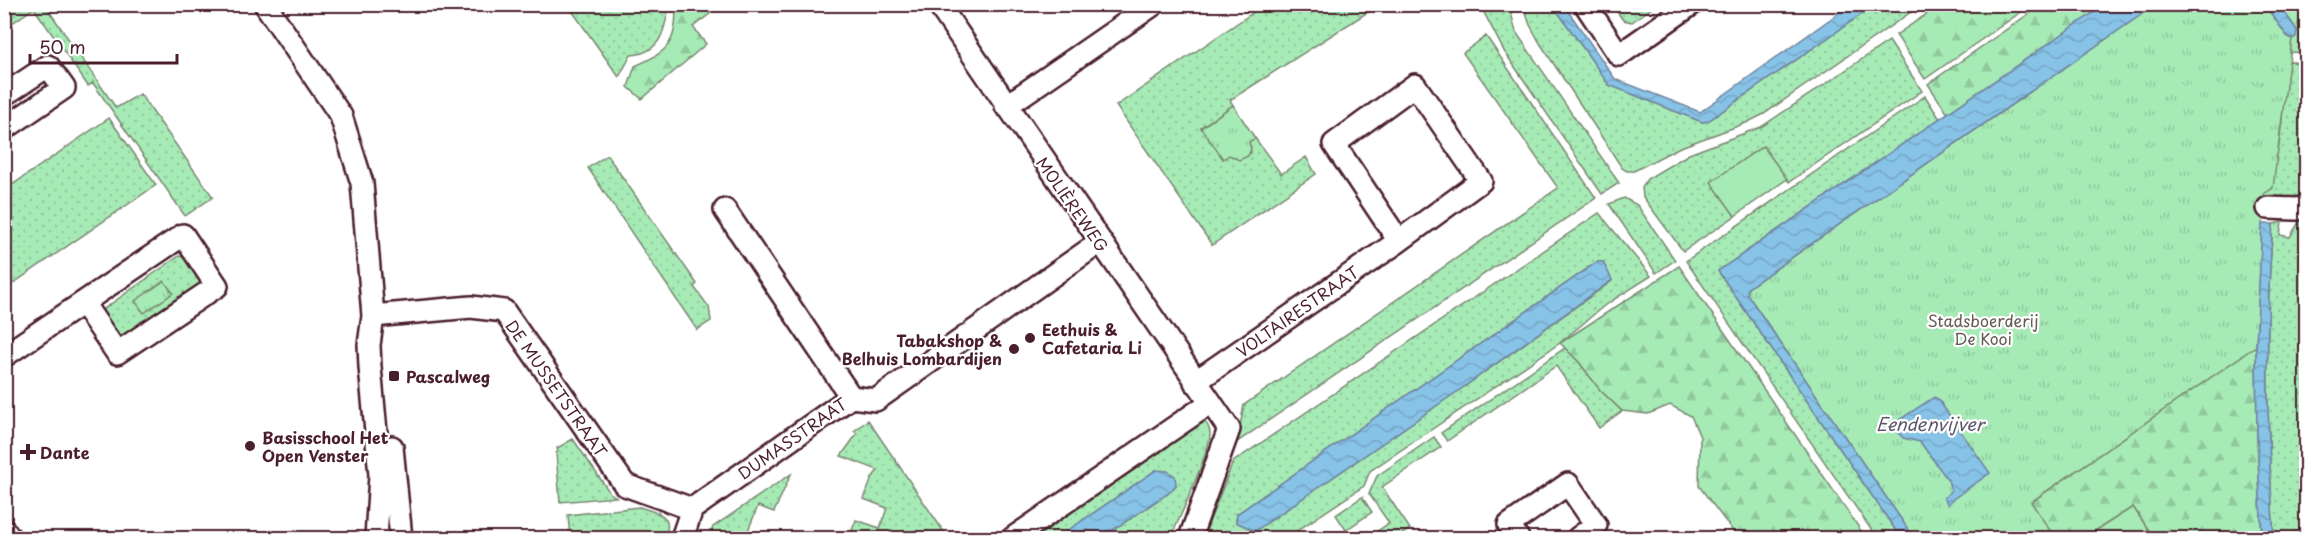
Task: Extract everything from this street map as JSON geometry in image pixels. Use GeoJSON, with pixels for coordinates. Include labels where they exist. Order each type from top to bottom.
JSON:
{"type":"FeatureCollection","features":[{"type":"Feature","properties":{"kind":"street"},"geometry":{"type":"LineString","coordinates":[[265,4],[341,116],[362,183],[373,316],[381,343],[401,538]]}},
{"type":"Feature","properties":{"kind":"street","name":"MOLIÈREWEG"},"geometry":{"type":"LineString","coordinates":[[938,4],[1229,429],[1190,538]]}},
{"type":"Feature","properties":{"kind":"street"},"geometry":{"type":"LineString","coordinates":[[1006,106],[1154,4]]}},
{"type":"Feature","properties":{"kind":"street"},"geometry":{"type":"LineString","coordinates":[[1585,4],[1619,55],[1692,4]]}},
{"type":"Feature","properties":{"kind":"street"},"geometry":{"type":"LineString","coordinates":[[4,95],[48,66],[64,88],[4,129]]}},
{"type":"Feature","properties":{"kind":"street","name":"VOLTAIRESTRAAT"},"geometry":{"type":"LineString","coordinates":[[1195,382],[1399,241],[1481,181],[1415,84],[1334,144],[1399,241]]}},
{"type":"Feature","properties":{"kind":"street"},"geometry":{"type":"LineString","coordinates":[[2268,208],[2307,207]]}},
{"type":"Feature","properties":{"kind":"street"},"geometry":{"type":"LineString","coordinates":[[725,210],[851,397]]}},
{"type":"Feature","properties":{"kind":"street"},"geometry":{"type":"LineString","coordinates":[[4,356],[183,235],[217,286],[117,353],[83,303]]}},
{"type":"Feature","properties":{"kind":"street","name":"DUMASSTRAAT"},"geometry":{"type":"LineString","coordinates":[[692,508],[851,397],[876,400],[1100,242]]}},
{"type":"Feature","properties":{"kind":"street","name":"DE MUSSETSTRAAT"},"geometry":{"type":"LineString","coordinates":[[373,316],[471,307],[504,311],[625,485],[692,508]]}},
{"type":"Feature","properties":{"kind":"street"},"geometry":{"type":"LineString","coordinates":[[373,316],[369,345],[380,475],[376,538]]}},
{"type":"Feature","properties":{"kind":"street"},"geometry":{"type":"LineString","coordinates":[[1013,538],[1210,403]]}},
{"type":"Feature","properties":{"kind":"street"},"geometry":{"type":"LineString","coordinates":[[1518,538],[1509,525],[1568,484],[1596,525],[1578,538]]}},
{"type":"Feature","properties":{"kind":"street"},"geometry":{"type":"LineString","coordinates":[[682,538],[692,508]]}},
{"type":"Feature","properties":{"kind":"street"},"geometry":{"type":"LineString","coordinates":[[4,530],[10,538]]}},
{"type":"Feature","properties":{"kind":"green space"},"geometry":{"type":"Polygon","coordinates":[[[5,4],[45,5],[116,108],[140,94],[213,197],[185,216],[93,83],[88,86],[34,8],[5,28],[5,4]]]}},
{"type":"Feature","properties":{"kind":"green space"},"geometry":{"type":"Polygon","coordinates":[[[2043,4],[2106,5],[1948,114],[1928,84],[2043,4]]]}},
{"type":"Feature","properties":{"kind":"green space"},"geometry":{"type":"Polygon","coordinates":[[[568,5],[669,5],[660,39],[649,50],[631,55],[619,77],[568,5]]]}},
{"type":"Feature","properties":{"kind":"green space"},"geometry":{"type":"Polygon","coordinates":[[[676,5],[720,6],[693,27],[706,44],[642,99],[628,87],[635,66],[656,55],[669,44],[675,28],[676,5]]]}},
{"type":"Feature","properties":{"kind":"green space"},"geometry":{"type":"Polygon","coordinates":[[[1264,5],[1379,5],[1230,100],[1233,105],[1201,127],[1229,155],[1251,153],[1249,142],[1255,138],[1281,174],[1306,157],[1316,174],[1212,245],[1116,106],[1264,5]]]}},
{"type":"Feature","properties":{"kind":"green space"},"geometry":{"type":"Polygon","coordinates":[[[1480,5],[1509,5],[1516,32],[1619,183],[1602,194],[1504,51],[1480,5]]]}},
{"type":"Feature","properties":{"kind":"green space"},"geometry":{"type":"Polygon","coordinates":[[[1523,5],[1553,5],[1609,85],[1702,122],[1708,121],[1875,5],[1921,5],[1764,114],[1678,148],[1634,171],[1627,171],[1622,168],[1540,43],[1523,5]]]}},
{"type":"Feature","properties":{"kind":"green space"},"geometry":{"type":"Polygon","coordinates":[[[1612,5],[1656,5],[1632,22],[1623,20],[1612,5]]]}},
{"type":"Feature","properties":{"kind":"green space"},"geometry":{"type":"Polygon","coordinates":[[[1940,5],[2031,5],[1925,79],[1896,35],[1940,5]]]}},
{"type":"Feature","properties":{"kind":"green space","name":"Stadsboerderij De Kooi"},"geometry":{"type":"Polygon","coordinates":[[[2155,5],[2265,5],[2287,36],[2292,39],[2273,188],[2264,194],[2256,346],[2031,502],[2055,538],[1914,538],[1747,294],[1748,288],[2155,5]]]}},
{"type":"Feature","properties":{"kind":"green space"},"geometry":{"type":"Polygon","coordinates":[[[2265,5],[2287,36],[2297,30],[2279,5],[2306,5],[2306,53],[2290,52],[2265,5]]]}},
{"type":"Feature","properties":{"kind":"green space"},"geometry":{"type":"Polygon","coordinates":[[[1486,36],[1596,198],[1237,442],[1244,405],[1558,188],[1463,53],[1486,36]]]}},
{"type":"Feature","properties":{"kind":"green space"},"geometry":{"type":"Polygon","coordinates":[[[1889,41],[1922,91],[1789,182],[1763,146],[1712,182],[1735,216],[1683,251],[1643,197],[1642,187],[1647,179],[1689,154],[1761,127],[1889,41]]]}},
{"type":"Feature","properties":{"kind":"green space"},"geometry":{"type":"Polygon","coordinates":[[[2288,60],[2306,66],[2306,197],[2294,203],[2242,200],[2279,146],[2288,60]]]}},
{"type":"Feature","properties":{"kind":"green space"},"geometry":{"type":"Polygon","coordinates":[[[1925,96],[1940,119],[1718,271],[1901,538],[1877,538],[1686,261],[1925,96]]]}},
{"type":"Feature","properties":{"kind":"green space"},"geometry":{"type":"Polygon","coordinates":[[[1233,105],[1255,138],[1249,142],[1251,149],[1248,156],[1239,160],[1229,155],[1223,159],[1201,128],[1233,105]]]}},
{"type":"Feature","properties":{"kind":"green space"},"geometry":{"type":"Polygon","coordinates":[[[109,118],[156,185],[5,289],[5,190],[109,118]]]}},
{"type":"Feature","properties":{"kind":"green space"},"geometry":{"type":"Polygon","coordinates":[[[1763,146],[1787,179],[1735,216],[1711,182],[1763,146]]]}},
{"type":"Feature","properties":{"kind":"green space"},"geometry":{"type":"Polygon","coordinates":[[[607,155],[697,284],[694,287],[709,307],[711,321],[697,330],[588,168],[607,155]]]}},
{"type":"Feature","properties":{"kind":"green space"},"geometry":{"type":"Polygon","coordinates":[[[1624,198],[1637,205],[1675,260],[1656,273],[1609,204],[1624,198]]]}},
{"type":"Feature","properties":{"kind":"green space"},"geometry":{"type":"Polygon","coordinates":[[[1599,213],[1651,276],[1605,305],[1560,343],[1370,471],[1364,486],[1286,538],[1203,538],[1233,462],[1599,213]],[[1597,262],[1237,514],[1236,522],[1255,531],[1461,389],[1612,281],[1603,262],[1597,262]]]}},
{"type":"Feature","properties":{"kind":"green space"},"geometry":{"type":"Polygon","coordinates":[[[2306,216],[2306,538],[2274,538],[2268,381],[2268,303],[2273,224],[2282,222],[2280,235],[2290,237],[2302,217],[2306,216]]]}},
{"type":"Feature","properties":{"kind":"green space"},"geometry":{"type":"Polygon","coordinates":[[[2260,224],[2256,346],[2257,437],[2262,538],[2154,538],[2133,507],[2084,538],[2055,538],[2030,503],[2243,354],[2260,224]]]}},
{"type":"Feature","properties":{"kind":"green space"},"geometry":{"type":"Polygon","coordinates":[[[179,256],[189,260],[196,268],[201,283],[200,288],[129,339],[117,340],[98,313],[179,256]]]}},
{"type":"Feature","properties":{"kind":"green space"},"geometry":{"type":"Polygon","coordinates":[[[1679,266],[1866,538],[1738,538],[1699,486],[1700,437],[1691,416],[1670,405],[1648,414],[1622,411],[1600,390],[1579,362],[1560,343],[1679,266]]]}},
{"type":"Feature","properties":{"kind":"green space"},"geometry":{"type":"Polygon","coordinates":[[[164,281],[173,293],[144,313],[135,301],[164,281]]]}},
{"type":"Feature","properties":{"kind":"green space"},"geometry":{"type":"Polygon","coordinates":[[[1565,348],[1600,390],[1622,411],[1599,428],[1556,366],[1447,441],[1441,433],[1565,348]]]}},
{"type":"Feature","properties":{"kind":"green space"},"geometry":{"type":"Polygon","coordinates":[[[1201,418],[1209,429],[1209,442],[1171,538],[1101,538],[1170,492],[1176,485],[1156,470],[1057,538],[1025,538],[1201,418]]]}},
{"type":"Feature","properties":{"kind":"green space"},"geometry":{"type":"Polygon","coordinates":[[[868,420],[948,538],[849,538],[856,520],[880,528],[887,508],[864,499],[872,478],[878,470],[841,456],[857,434],[854,431],[868,420]]]}},
{"type":"Feature","properties":{"kind":"green space"},"geometry":{"type":"Polygon","coordinates":[[[1434,437],[1441,447],[1382,487],[1410,529],[1396,538],[1367,538],[1389,523],[1369,494],[1377,476],[1434,437]]]}},
{"type":"Feature","properties":{"kind":"green space"},"geometry":{"type":"Polygon","coordinates":[[[573,439],[610,493],[616,497],[560,502],[557,448],[573,439]]]}},
{"type":"Feature","properties":{"kind":"green space"},"geometry":{"type":"Polygon","coordinates":[[[791,474],[774,512],[758,506],[745,538],[709,538],[713,527],[791,474]]]}},
{"type":"Feature","properties":{"kind":"green space"},"geometry":{"type":"Polygon","coordinates":[[[1362,497],[1372,512],[1346,530],[1336,515],[1362,497]]]}},
{"type":"Feature","properties":{"kind":"green space"},"geometry":{"type":"Polygon","coordinates":[[[639,507],[658,513],[666,519],[665,538],[570,538],[568,515],[639,507]]]}},
{"type":"Feature","properties":{"kind":"green space"},"geometry":{"type":"Polygon","coordinates":[[[2133,507],[2154,538],[2084,538],[2133,507]]]}},
{"type":"Feature","properties":{"kind":"water"},"geometry":{"type":"Polygon","coordinates":[[[2106,4],[2155,5],[1748,288],[1747,294],[1914,538],[1901,538],[1718,271],[2106,4]]]}},
{"type":"Feature","properties":{"kind":"water"},"geometry":{"type":"Polygon","coordinates":[[[1553,5],[1564,5],[1615,79],[1700,112],[1850,5],[1875,5],[1708,121],[1702,122],[1609,85],[1553,5]]]}},
{"type":"Feature","properties":{"kind":"water"},"geometry":{"type":"Polygon","coordinates":[[[2265,5],[2279,5],[2297,30],[2296,37],[2292,39],[2287,36],[2265,5]]]}},
{"type":"Feature","properties":{"kind":"water"},"geometry":{"type":"Polygon","coordinates":[[[2262,224],[2273,224],[2268,303],[2268,381],[2274,538],[2262,538],[2257,437],[2256,346],[2262,224]]]}},
{"type":"Feature","properties":{"kind":"water"},"geometry":{"type":"Polygon","coordinates":[[[1597,262],[1603,262],[1612,280],[1461,389],[1255,531],[1236,522],[1237,514],[1597,262]]]}},
{"type":"Feature","properties":{"kind":"water","name":"Eendenvijver"},"geometry":{"type":"Polygon","coordinates":[[[1934,397],[1938,399],[1990,473],[1948,505],[1944,498],[1951,491],[1948,480],[1920,442],[1903,438],[1894,427],[1896,422],[1934,397]]]}},
{"type":"Feature","properties":{"kind":"water"},"geometry":{"type":"Polygon","coordinates":[[[1156,470],[1167,471],[1175,476],[1176,485],[1170,492],[1101,538],[1057,538],[1156,470]]]}},
{"type":"Feature","properties":{"kind":"place","name":"Eethuis & Cafetaria Li"},"geometry":{"type":"Point","coordinates":[1030,338]}},
{"type":"Feature","properties":{"kind":"place","name":"Tabakshop & Belhuis Lombardijen"},"geometry":{"type":"Point","coordinates":[1014,349]}},
{"type":"Feature","properties":{"kind":"place","name":"Pascalweg"},"geometry":{"type":"Point","coordinates":[394,376]}},
{"type":"Feature","properties":{"kind":"place","name":"Basisschool Het Open Venster"},"geometry":{"type":"Point","coordinates":[250,446]}},
{"type":"Feature","properties":{"kind":"place","name":"Dante"},"geometry":{"type":"Point","coordinates":[28,452]}}]}
